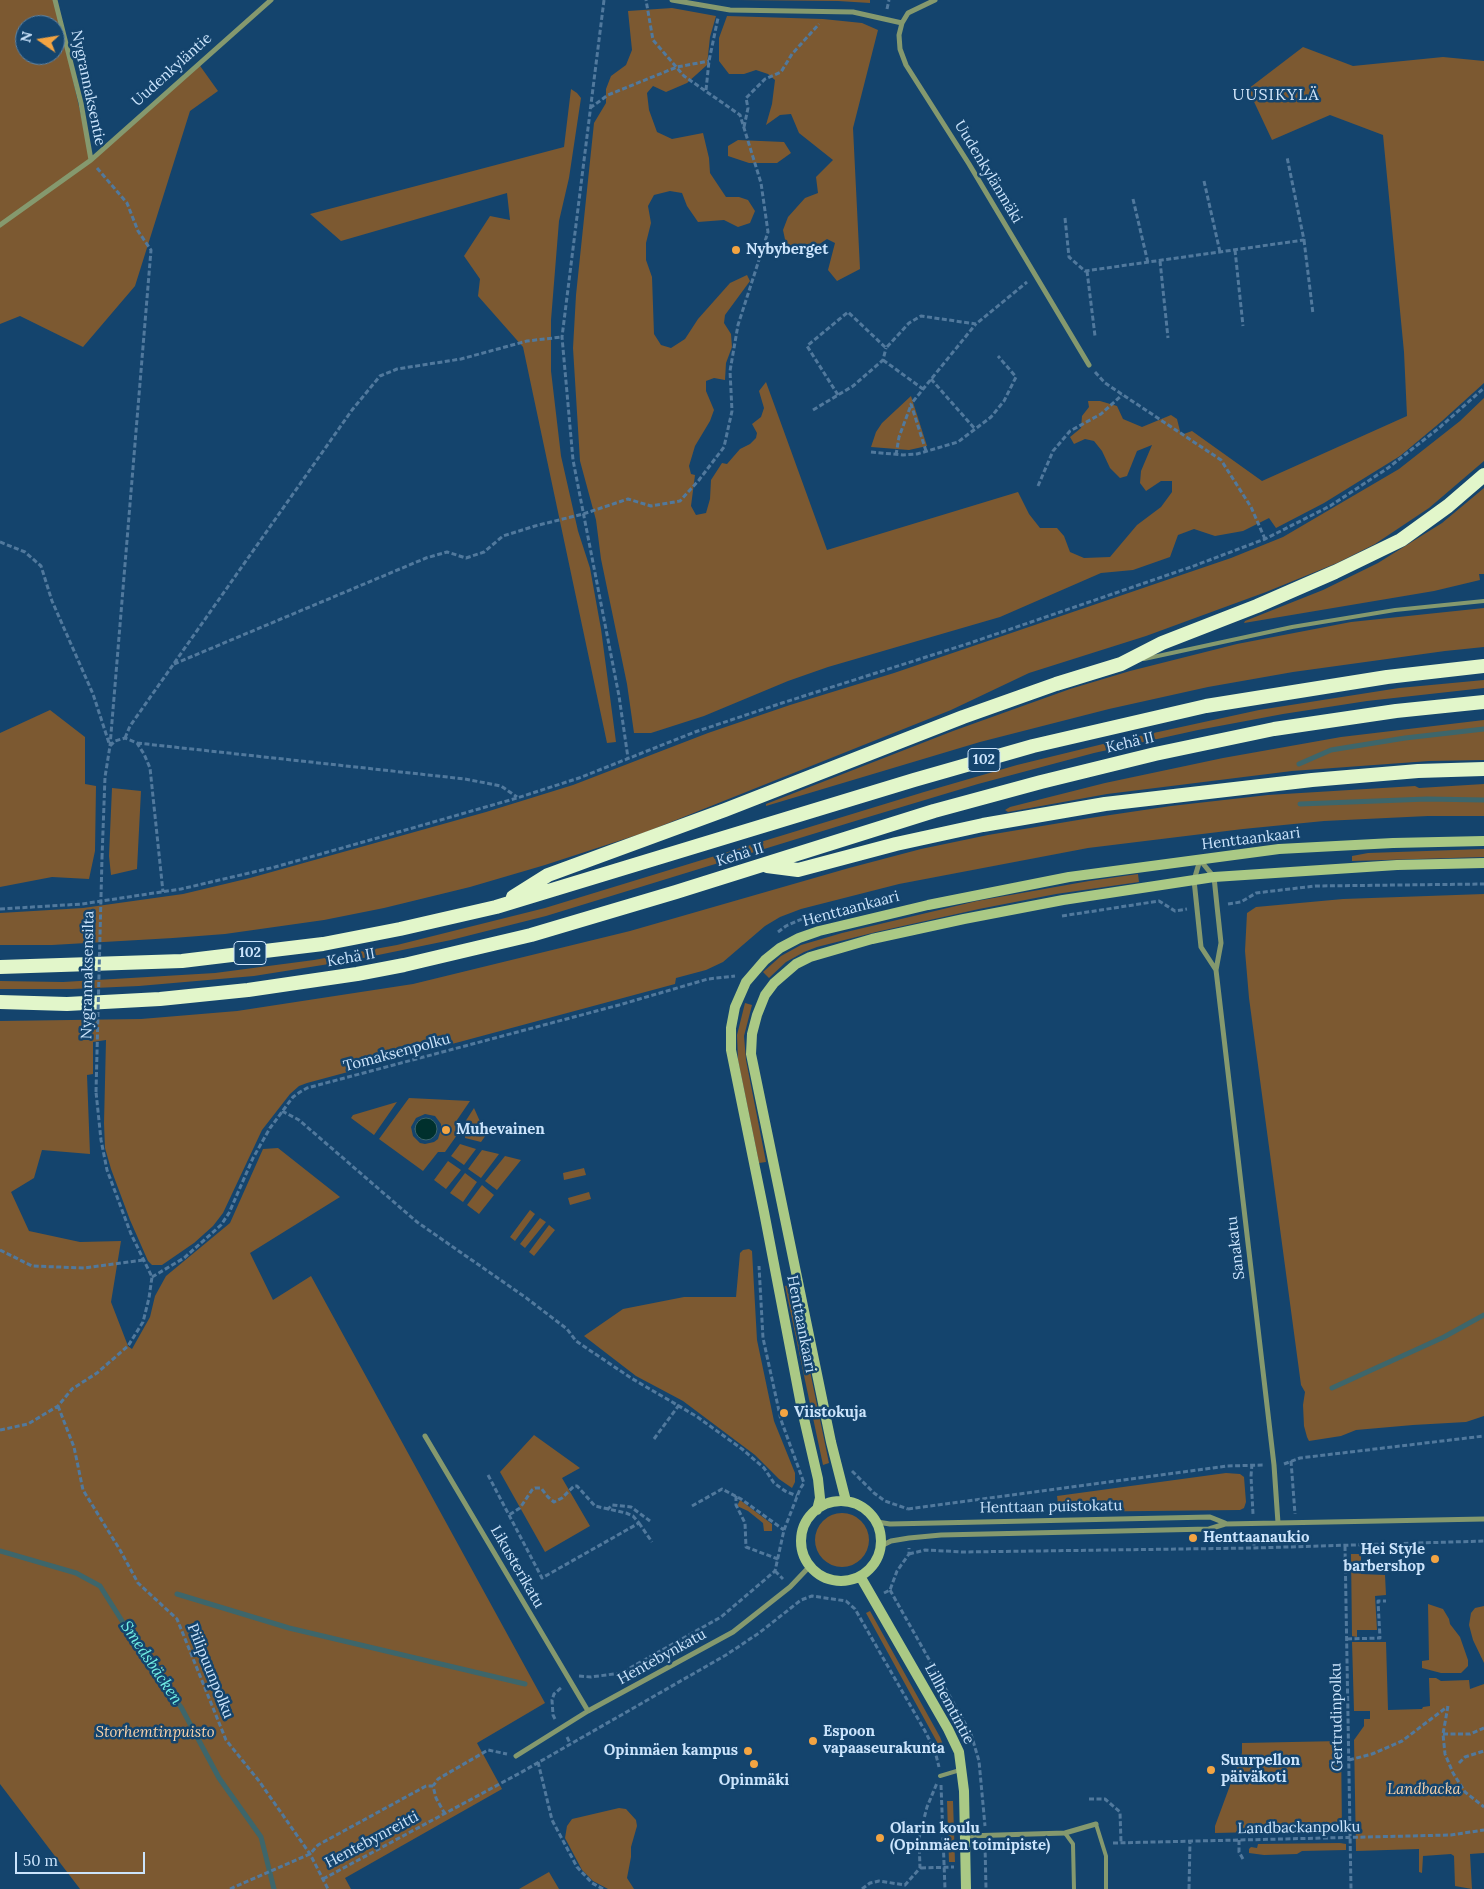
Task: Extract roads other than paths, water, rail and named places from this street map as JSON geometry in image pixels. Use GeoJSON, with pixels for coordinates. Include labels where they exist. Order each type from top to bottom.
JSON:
{"type":"FeatureCollection","features":[{"type":"Feature","properties":{"kind":"highway"},"geometry":{"type":"LineString","coordinates":[[496,907],[548,875],[725,810],[964,717],[1056,684],[1121,664],[1162,643],[1257,606],[1335,572],[1401,540],[1448,506],[1484,475]]}},
{"type":"Feature","properties":{"kind":"highway","name":"Kehä II"},"geometry":{"type":"LineString","coordinates":[[0,967],[182,961],[323,944],[400,929],[496,907],[914,780],[1033,746],[1206,706],[1387,676],[1484,666]]}},
{"type":"Feature","properties":{"kind":"highway","name":"Kehä II"},"geometry":{"type":"LineString","coordinates":[[0,1002],[67,1004],[160,999],[248,990],[404,965],[531,935],[761,866],[934,811],[1155,754],[1274,729],[1396,711],[1484,702]]}},
{"type":"Feature","properties":{"kind":"highway"},"geometry":{"type":"LineString","coordinates":[[761,866],[798,870],[896,844],[983,825],[1105,804],[1302,781],[1418,771],[1484,769]]}},
{"type":"Feature","properties":{"kind":"main road","name":"Henttaankaari"},"geometry":{"type":"LineString","coordinates":[[817,1510],[820,1498],[818,1479],[802,1410],[731,1050],[731,1028],[735,1007],[746,982],[765,960],[780,948],[799,938],[819,931],[928,905],[1069,877],[1298,848],[1484,841]]}},
{"type":"Feature","properties":{"kind":"main road","name":"Henttaankaari"},"geometry":{"type":"LineString","coordinates":[[846,1501],[831,1442],[751,1054],[752,1034],[757,1014],[765,995],[774,983],[796,964],[810,957],[872,939],[1063,900],[1214,877],[1397,865],[1484,863]]}},
{"type":"Feature","properties":{"kind":"main road"},"geometry":{"type":"LineString","coordinates":[[846,1501],[858,1504],[864,1508],[877,1522],[881,1534],[881,1546],[877,1559],[870,1568],[860,1576],[842,1580],[829,1578],[816,1572],[810,1566],[804,1556],[802,1536],[810,1517],[817,1510],[830,1502],[846,1501]]}},
{"type":"Feature","properties":{"kind":"main road","name":"Lillhemtintie"},"geometry":{"type":"LineString","coordinates":[[860,1576],[948,1729],[959,1752],[962,1769],[966,1836],[966,1889]]}},
{"type":"Feature","properties":{"kind":"street","name":"Nygrannaksentie"},"geometry":{"type":"LineString","coordinates":[[0,225],[91,160],[82,102],[56,0]]}},
{"type":"Feature","properties":{"kind":"street","name":"Uudenkyläntie"},"geometry":{"type":"LineString","coordinates":[[91,160],[271,0]]}},
{"type":"Feature","properties":{"kind":"street"},"geometry":{"type":"LineString","coordinates":[[672,0],[720,8],[853,12],[902,23],[908,13],[935,0]]}},
{"type":"Feature","properties":{"kind":"street","name":"Uudenkylänmäki"},"geometry":{"type":"LineString","coordinates":[[902,23],[899,35],[906,65],[970,164],[1089,365]]}},
{"type":"Feature","properties":{"kind":"street"},"geometry":{"type":"LineString","coordinates":[[1200,860],[1214,877]]}},
{"type":"Feature","properties":{"kind":"street","name":"Sanakatu"},"geometry":{"type":"LineString","coordinates":[[1200,860],[1194,880],[1201,947],[1216,970]]}},
{"type":"Feature","properties":{"kind":"street","name":"Sanakatu"},"geometry":{"type":"LineString","coordinates":[[1214,877],[1221,943],[1216,970],[1274,1465],[1278,1522]]}},
{"type":"Feature","properties":{"kind":"street","name":"Likusterikatu"},"geometry":{"type":"LineString","coordinates":[[425,1436],[588,1711]]}},
{"type":"Feature","properties":{"kind":"street","name":"Henttaan puistokatu"},"geometry":{"type":"LineString","coordinates":[[877,1522],[1210,1517],[1225,1524]]}},
{"type":"Feature","properties":{"kind":"street","name":"Henttaan puistokatu"},"geometry":{"type":"LineString","coordinates":[[881,1546],[891,1541],[941,1535],[1209,1529],[1225,1524],[1278,1522],[1484,1519]]}},
{"type":"Feature","properties":{"kind":"street","name":"Hentebynkatu"},"geometry":{"type":"LineString","coordinates":[[516,1756],[588,1711],[733,1632],[790,1587],[810,1566]]}},
{"type":"Feature","properties":{"kind":"street"},"geometry":{"type":"LineString","coordinates":[[966,1836],[1065,1833],[1096,1824]]}},
{"type":"Feature","properties":{"kind":"lane"},"geometry":{"type":"LineString","coordinates":[[1121,664],[1292,627],[1395,610],[1484,601]]}},
{"type":"Feature","properties":{"kind":"lane"},"geometry":{"type":"LineString","coordinates":[[940,1776],[962,1769]]}},
{"type":"Feature","properties":{"kind":"lane"},"geometry":{"type":"LineString","coordinates":[[1096,1824],[1106,1856],[1106,1889]]}},
{"type":"Feature","properties":{"kind":"lane"},"geometry":{"type":"LineString","coordinates":[[1065,1833],[1073,1844],[1074,1889]]}},
{"type":"Feature","properties":{"kind":"waterway"},"geometry":{"type":"LineString","coordinates":[[1299,764],[1331,750],[1405,738],[1484,729]]}},
{"type":"Feature","properties":{"kind":"waterway"},"geometry":{"type":"LineString","coordinates":[[1300,804],[1427,799],[1484,800]]}},
{"type":"Feature","properties":{"kind":"waterway"},"geometry":{"type":"LineString","coordinates":[[1332,1388],[1444,1337],[1484,1315]]}},
{"type":"Feature","properties":{"kind":"waterway","name":"Smedsbäcken"},"geometry":{"type":"LineString","coordinates":[[0,1551],[76,1573],[100,1586],[160,1681],[181,1707],[219,1778],[261,1837],[274,1889]]}},
{"type":"Feature","properties":{"kind":"waterway"},"geometry":{"type":"LineString","coordinates":[[177,1594],[289,1628],[525,1684]]}},
{"type":"Feature","properties":{"kind":"place","name":"Nybyberget"},"geometry":{"type":"Point","coordinates":[736,250]}},
{"type":"Feature","properties":{"kind":"place","name":"Muhevainen"},"geometry":{"type":"Point","coordinates":[446,1130]}},
{"type":"Feature","properties":{"kind":"place","name":"Viistokuja"},"geometry":{"type":"Point","coordinates":[784,1413]}},
{"type":"Feature","properties":{"kind":"place","name":"Henttaanaukio"},"geometry":{"type":"Point","coordinates":[1193,1538]}},
{"type":"Feature","properties":{"kind":"place","name":"Hei Style barbershop"},"geometry":{"type":"Point","coordinates":[1435,1559]}},
{"type":"Feature","properties":{"kind":"place","name":"Espoon vapaaseurakunta"},"geometry":{"type":"Point","coordinates":[813,1741]}},
{"type":"Feature","properties":{"kind":"place","name":"Opinmäen kampus"},"geometry":{"type":"Point","coordinates":[748,1751]}},
{"type":"Feature","properties":{"kind":"place","name":"Opinmäki"},"geometry":{"type":"Point","coordinates":[754,1764]}},
{"type":"Feature","properties":{"kind":"place","name":"Suurpellon päiväkoti"},"geometry":{"type":"Point","coordinates":[1211,1770]}},
{"type":"Feature","properties":{"kind":"place","name":"Olarin koulu (Opinmäen toimipiste)"},"geometry":{"type":"Point","coordinates":[880,1838]}},
{"type":"Feature","properties":{"kind":"district","name":"UUSIKYLÄ"},"geometry":{"type":"Point","coordinates":[1276,95]}},
{"type":"Feature","properties":{"kind":"park label","name":"Storhemtinpuisto"},"geometry":{"type":"Point","coordinates":[155,1733]}},
{"type":"Feature","properties":{"kind":"park label","name":"Landbacka"},"geometry":{"type":"Point","coordinates":[1424,1790]}}]}
